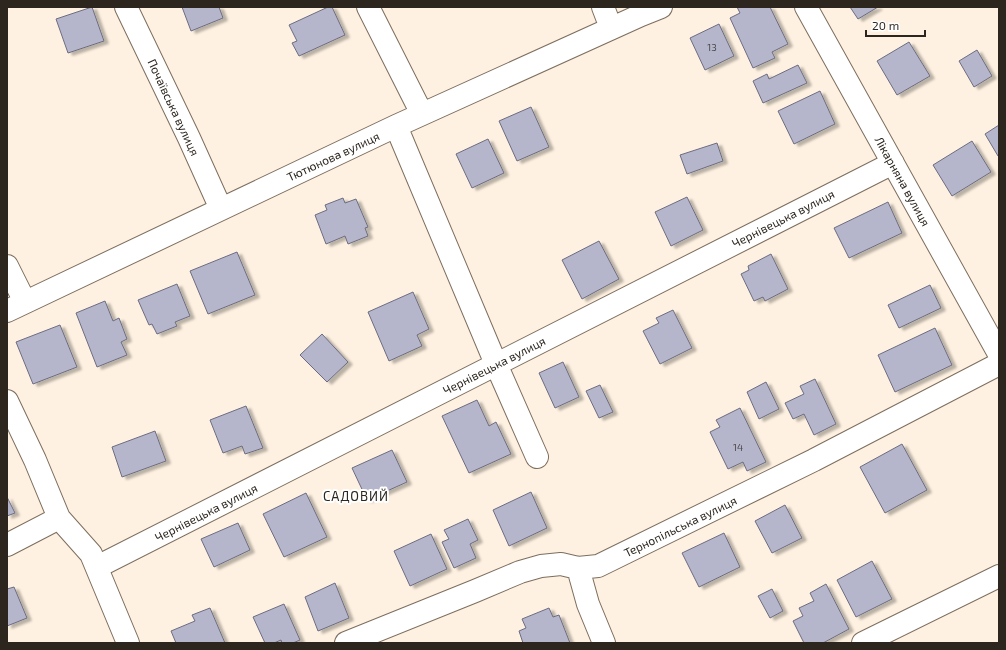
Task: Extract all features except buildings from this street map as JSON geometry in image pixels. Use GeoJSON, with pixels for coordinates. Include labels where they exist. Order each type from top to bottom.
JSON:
{"type":"FeatureCollection","features":[{"type":"Feature","properties":{"kind":"street","name":"Почаївська вулиця"},"geometry":{"type":"LineString","coordinates":[[126,7],[221,209]]}},
{"type":"Feature","properties":{"kind":"street"},"geometry":{"type":"LineString","coordinates":[[368,7],[422,114]]}},
{"type":"Feature","properties":{"kind":"street"},"geometry":{"type":"LineString","coordinates":[[603,7],[611,28]]}},
{"type":"Feature","properties":{"kind":"street","name":"Тютюнова вулиця"},"geometry":{"type":"LineString","coordinates":[[16,307],[396,126],[611,28],[661,7]]}},
{"type":"Feature","properties":{"kind":"street","name":"Лікарняна вулиця"},"geometry":{"type":"LineString","coordinates":[[806,7],[999,354]]}},
{"type":"Feature","properties":{"kind":"street"},"geometry":{"type":"LineString","coordinates":[[396,126],[496,364],[537,457]]}},
{"type":"Feature","properties":{"kind":"street","name":"Чернівецька вулиця"},"geometry":{"type":"LineString","coordinates":[[97,568],[893,163]]}},
{"type":"Feature","properties":{"kind":"street"},"geometry":{"type":"LineString","coordinates":[[7,266],[16,307]]}},
{"type":"Feature","properties":{"kind":"street","name":"Тернопільська вулиця"},"geometry":{"type":"LineString","coordinates":[[346,643],[369,639],[520,572],[541,566],[561,564],[578,568],[598,566],[814,460],[999,364]]}},
{"type":"Feature","properties":{"kind":"street"},"geometry":{"type":"LineString","coordinates":[[7,401],[35,460],[59,518],[91,554],[128,643]]}},
{"type":"Feature","properties":{"kind":"street"},"geometry":{"type":"LineString","coordinates":[[7,545],[59,518]]}},
{"type":"Feature","properties":{"kind":"street"},"geometry":{"type":"LineString","coordinates":[[578,568],[588,604],[604,643]]}},
{"type":"Feature","properties":{"kind":"street"},"geometry":{"type":"LineString","coordinates":[[863,643],[999,576]]}},
{"type":"Feature","properties":{"kind":"district","name":"САДОВИЙ"},"geometry":{"type":"Point","coordinates":[356,496]}}]}
